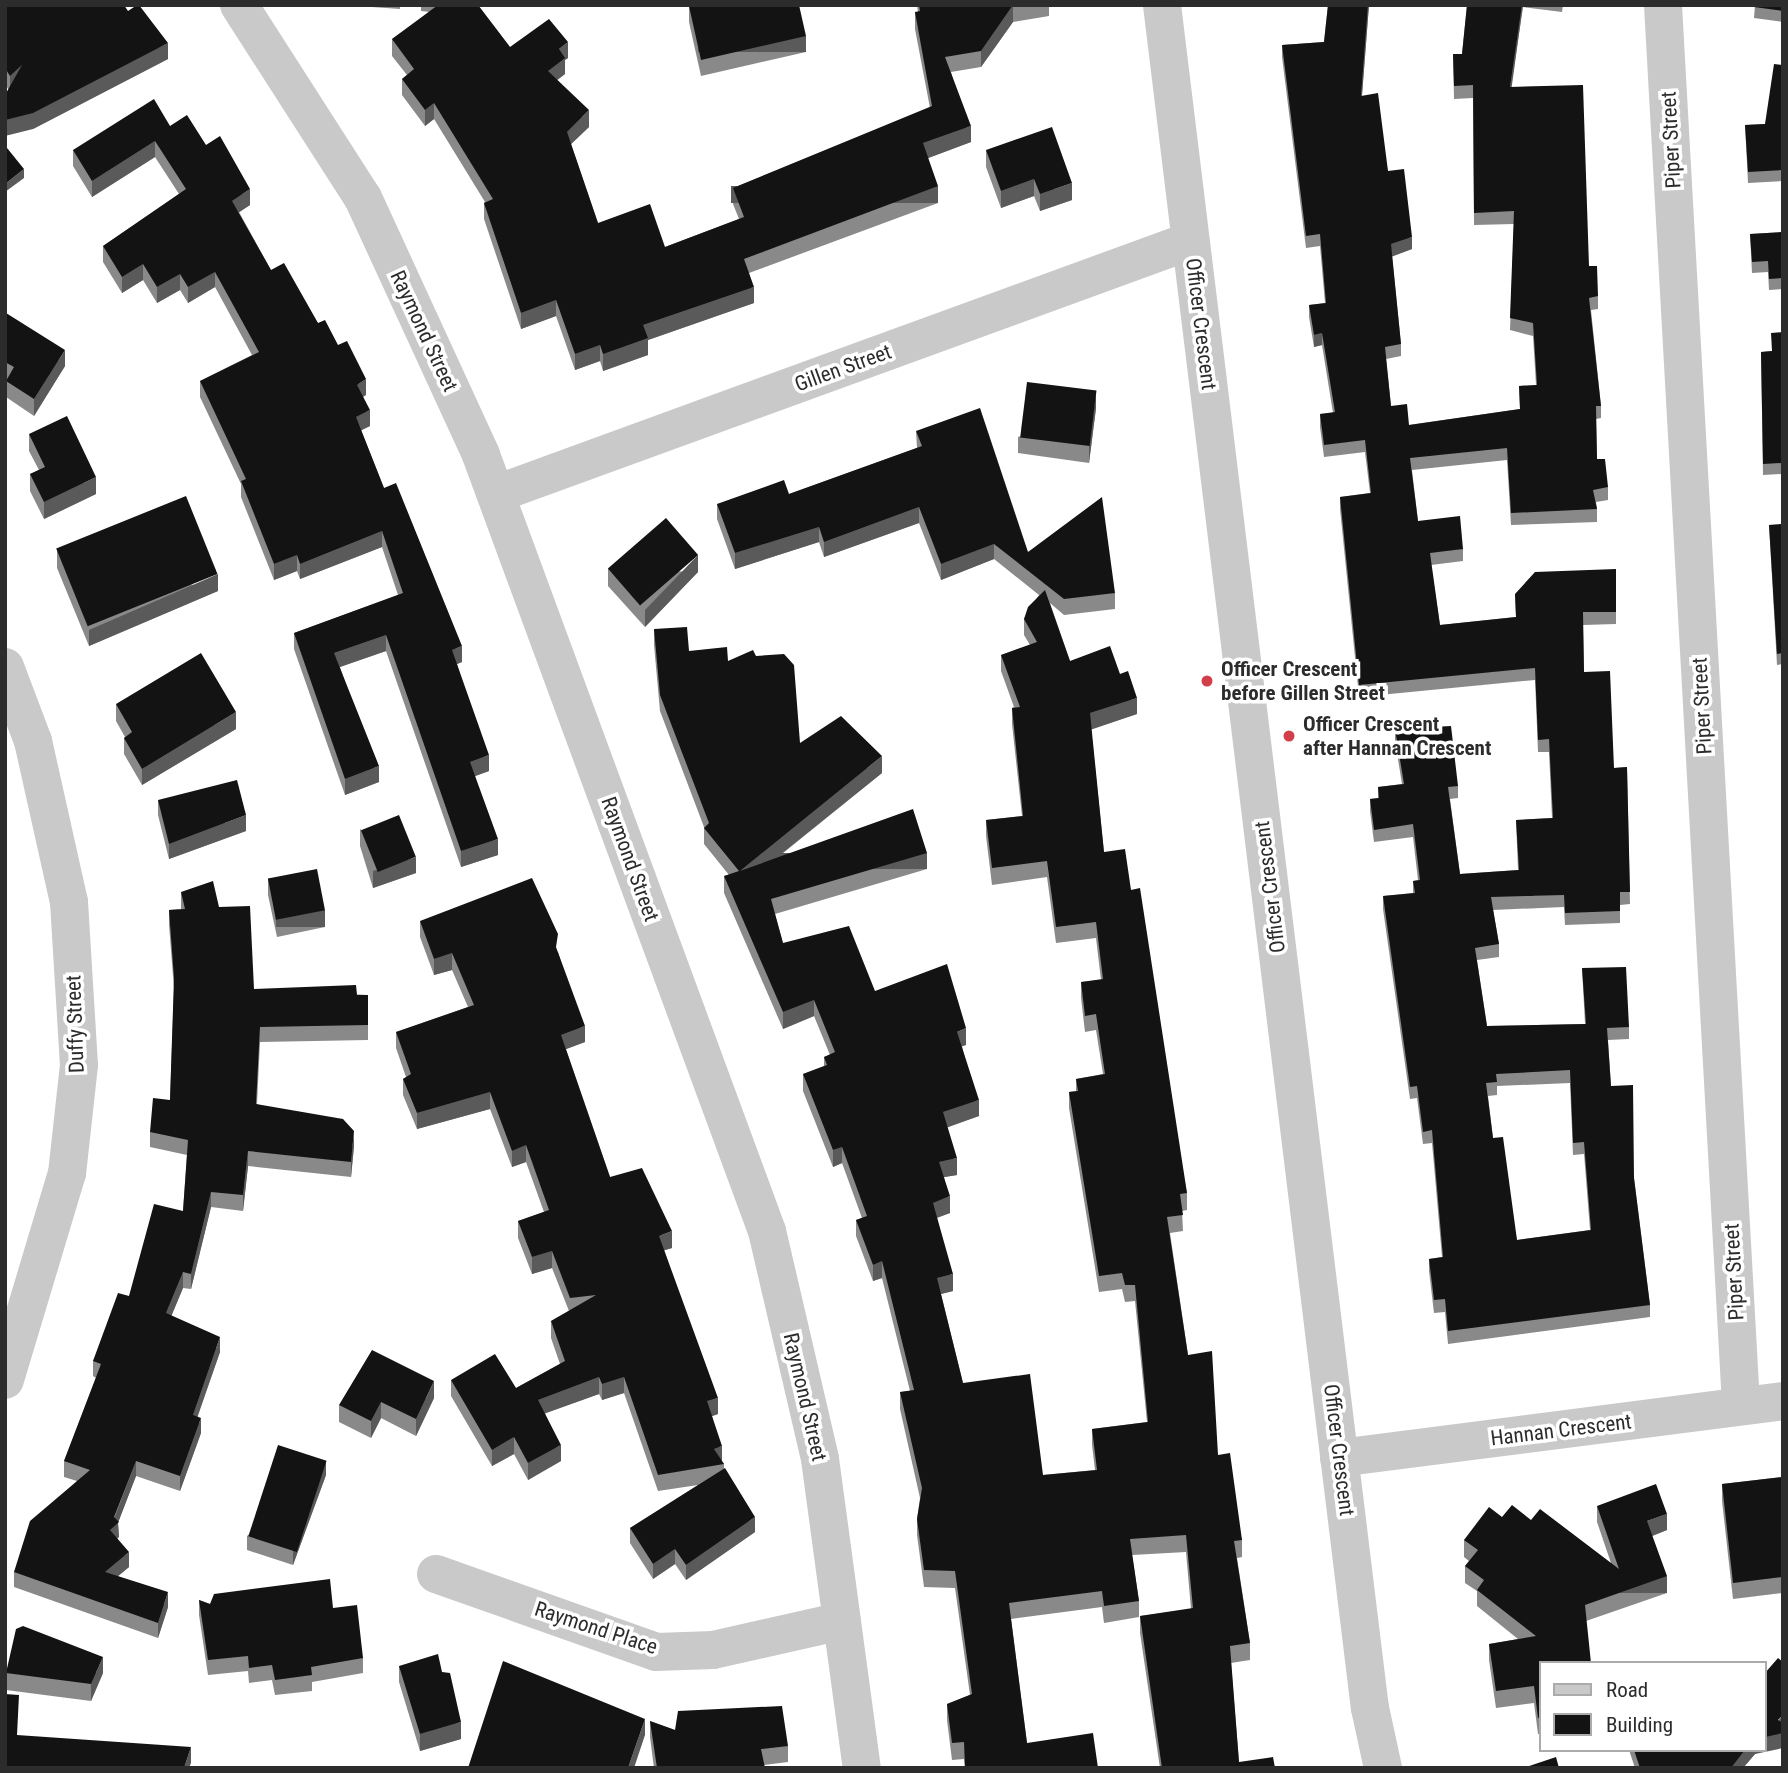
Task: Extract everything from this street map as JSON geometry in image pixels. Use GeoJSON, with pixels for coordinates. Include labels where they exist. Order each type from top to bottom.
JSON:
{"type":"FeatureCollection","features":[{"type":"Feature","properties":{"kind":"street","name":"Raymond Street"},"geometry":{"type":"LineString","coordinates":[[239,5],[363,198],[496,494],[766,1231],[820,1459],[862,1768]]}},
{"type":"Feature","properties":{"kind":"street","name":"Officer Crescent"},"geometry":{"type":"LineString","coordinates":[[1162,5],[1339,1458],[1383,1768]]}},
{"type":"Feature","properties":{"kind":"street","name":"Piper Street"},"geometry":{"type":"LineString","coordinates":[[1663,5],[1741,1406]]}},
{"type":"Feature","properties":{"kind":"street","name":"Gillen Street"},"geometry":{"type":"LineString","coordinates":[[496,494],[1190,241]]}},
{"type":"Feature","properties":{"kind":"street","name":"Duffy Street"},"geometry":{"type":"LineString","coordinates":[[5,667],[33,741],[69,902],[79,1065],[67,1173],[5,1380]]}},
{"type":"Feature","properties":{"kind":"street","name":"Hannan Crescent"},"geometry":{"type":"LineString","coordinates":[[1339,1458],[1783,1401]]}},
{"type":"Feature","properties":{"kind":"street","name":"Raymond Place"},"geometry":{"type":"LineString","coordinates":[[436,1574],[656,1652],[713,1650],[842,1621]]}},
{"type":"Feature","properties":{"kind":"building"},"geometry":{"type":"Polygon","coordinates":[[[5,5],[124,5],[128,11],[139,5],[168,43],[33,113],[5,120],[5,95],[22,65],[10,76],[5,68],[5,5]]]}},
{"type":"Feature","properties":{"kind":"building"},"geometry":{"type":"Polygon","coordinates":[[[438,5],[478,5],[510,47],[549,19],[568,42],[559,49],[565,58],[548,71],[589,110],[567,132],[598,223],[650,204],[665,247],[744,217],[733,188],[932,106],[915,12],[920,11],[919,5],[1013,5],[981,51],[945,57],[971,126],[923,143],[938,186],[744,259],[754,287],[643,325],[648,338],[603,354],[600,345],[575,354],[556,300],[521,313],[484,203],[493,199],[434,103],[425,110],[402,79],[414,69],[392,39],[438,5]]]}},
{"type":"Feature","properties":{"kind":"building"},"geometry":{"type":"Polygon","coordinates":[[[799,5],[806,36],[701,60],[689,6],[799,5]]]}},
{"type":"Feature","properties":{"kind":"building"},"geometry":{"type":"Polygon","coordinates":[[[1328,5],[1368,5],[1361,96],[1378,93],[1388,171],[1404,169],[1412,237],[1391,244],[1401,344],[1385,347],[1391,406],[1407,404],[1409,425],[1520,409],[1519,386],[1537,385],[1533,323],[1510,318],[1514,211],[1474,213],[1473,85],[1454,86],[1453,54],[1462,54],[1467,5],[1522,5],[1510,87],[1583,85],[1589,266],[1597,266],[1598,296],[1589,298],[1601,406],[1596,406],[1597,459],[1605,459],[1608,487],[1593,490],[1597,509],[1511,513],[1507,448],[1410,458],[1418,521],[1460,516],[1463,549],[1430,553],[1440,625],[1516,617],[1515,594],[1535,572],[1616,569],[1616,612],[1583,612],[1584,672],[1610,671],[1614,768],[1627,767],[1630,892],[1620,892],[1620,911],[1565,913],[1564,895],[1491,897],[1499,944],[1475,948],[1487,1026],[1586,1024],[1582,968],[1626,967],[1629,1027],[1607,1028],[1611,1086],[1633,1085],[1634,1178],[1650,1305],[1448,1331],[1445,1299],[1434,1300],[1429,1259],[1443,1257],[1432,1130],[1423,1132],[1417,1086],[1410,1087],[1383,896],[1415,893],[1413,881],[1420,880],[1413,824],[1374,830],[1370,799],[1379,798],[1378,787],[1404,784],[1395,729],[1451,726],[1458,786],[1448,787],[1460,874],[1519,870],[1516,820],[1553,818],[1549,739],[1538,740],[1535,668],[1359,685],[1340,497],[1371,493],[1365,440],[1324,445],[1320,414],[1335,412],[1322,333],[1314,335],[1309,305],[1326,303],[1320,234],[1306,236],[1282,45],[1324,42],[1328,5]],[[1570,1070],[1496,1074],[1497,1082],[1486,1083],[1493,1138],[1503,1137],[1517,1240],[1591,1230],[1584,1142],[1573,1143],[1570,1070]]]}},
{"type":"Feature","properties":{"kind":"building"},"geometry":{"type":"Polygon","coordinates":[[[1783,5],[1783,11],[1754,7],[1783,5]]]}},
{"type":"Feature","properties":{"kind":"building"},"geometry":{"type":"Polygon","coordinates":[[[1774,64],[1783,65],[1783,170],[1748,172],[1745,125],[1765,124],[1774,64]]]}},
{"type":"Feature","properties":{"kind":"building"},"geometry":{"type":"Polygon","coordinates":[[[154,99],[170,126],[187,115],[206,145],[220,136],[250,189],[232,201],[271,270],[284,263],[318,323],[325,320],[338,345],[347,341],[366,379],[357,385],[370,410],[356,417],[384,488],[396,483],[462,646],[452,650],[489,755],[470,762],[498,839],[461,851],[386,635],[334,653],[379,766],[345,779],[294,633],[403,593],[382,531],[300,564],[297,555],[274,564],[241,481],[246,479],[200,381],[259,352],[215,272],[188,287],[180,274],[157,287],[143,264],[122,277],[103,246],[186,189],[155,141],[92,181],[73,150],[154,99]]]}},
{"type":"Feature","properties":{"kind":"building"},"geometry":{"type":"Polygon","coordinates":[[[1052,127],[1072,183],[1040,194],[1034,179],[1001,191],[986,150],[1052,127]]]}},
{"type":"Feature","properties":{"kind":"building"},"geometry":{"type":"Polygon","coordinates":[[[7,148],[24,169],[5,184],[5,149],[7,148]]]}},
{"type":"Feature","properties":{"kind":"building"},"geometry":{"type":"Polygon","coordinates":[[[1783,232],[1783,278],[1769,279],[1768,261],[1752,262],[1750,234],[1783,232]]]}},
{"type":"Feature","properties":{"kind":"building"},"geometry":{"type":"Polygon","coordinates":[[[6,313],[65,350],[34,399],[6,381],[14,367],[5,362],[6,313]]]}},
{"type":"Feature","properties":{"kind":"building"},"geometry":{"type":"Polygon","coordinates":[[[1783,332],[1783,470],[1782,463],[1763,464],[1761,352],[1772,351],[1771,333],[1783,332]]]}},
{"type":"Feature","properties":{"kind":"building"},"geometry":{"type":"Polygon","coordinates":[[[1027,382],[1096,391],[1090,446],[1020,438],[1027,382]]]}},
{"type":"Feature","properties":{"kind":"building"},"geometry":{"type":"Polygon","coordinates":[[[980,408],[1028,552],[1102,497],[1115,593],[1064,599],[994,544],[941,564],[919,507],[824,542],[819,527],[735,553],[717,504],[784,480],[789,494],[922,446],[916,431],[980,408]]]}},
{"type":"Feature","properties":{"kind":"building"},"geometry":{"type":"Polygon","coordinates":[[[67,416],[96,477],[44,502],[30,474],[45,467],[29,434],[67,416]]]}},
{"type":"Feature","properties":{"kind":"building"},"geometry":{"type":"Polygon","coordinates":[[[186,496],[217,574],[88,626],[56,548],[186,496]]]}},
{"type":"Feature","properties":{"kind":"building"},"geometry":{"type":"Polygon","coordinates":[[[666,518],[698,555],[640,605],[608,569],[666,518]]]}},
{"type":"Feature","properties":{"kind":"building"},"geometry":{"type":"Polygon","coordinates":[[[1783,524],[1783,653],[1777,654],[1769,525],[1783,524]]]}},
{"type":"Feature","properties":{"kind":"building"},"geometry":{"type":"Polygon","coordinates":[[[1045,590],[1070,661],[1110,646],[1120,674],[1128,671],[1137,698],[1090,713],[1104,852],[1125,849],[1131,890],[1140,888],[1187,1193],[1180,1194],[1183,1215],[1167,1217],[1188,1355],[1212,1351],[1218,1455],[1230,1453],[1242,1540],[1234,1541],[1250,1643],[1230,1646],[1239,1762],[1273,1757],[1275,1768],[1162,1768],[1140,1616],[1193,1608],[1186,1535],[1130,1539],[1139,1601],[1104,1606],[1102,1591],[1009,1603],[1027,1743],[1093,1733],[1098,1768],[965,1768],[964,1742],[952,1743],[947,1704],[972,1694],[955,1571],[924,1570],[917,1519],[922,1488],[900,1392],[914,1390],[882,1261],[873,1265],[856,1220],[867,1216],[842,1147],[833,1150],[803,1074],[827,1065],[824,1057],[835,1052],[814,1000],[783,1012],[724,876],[739,871],[704,828],[709,823],[660,695],[654,629],[687,627],[689,651],[727,647],[728,661],[753,650],[756,656],[784,654],[794,665],[800,743],[841,716],[882,756],[740,871],[913,809],[927,853],[771,899],[783,943],[849,926],[875,991],[947,964],[966,1028],[957,1032],[979,1100],[943,1112],[957,1158],[939,1162],[950,1196],[933,1203],[953,1274],[937,1278],[963,1383],[1030,1374],[1043,1475],[1097,1470],[1092,1429],[1148,1422],[1135,1285],[1125,1285],[1122,1273],[1099,1276],[1069,1092],[1078,1091],[1076,1079],[1105,1074],[1096,1014],[1085,1016],[1081,982],[1103,979],[1096,922],[1056,927],[1047,861],[992,868],[986,820],[1023,816],[1012,708],[1020,707],[1001,655],[1037,642],[1024,619],[1028,607],[1045,590]]]}},
{"type":"Feature","properties":{"kind":"building"},"geometry":{"type":"Polygon","coordinates":[[[201,653],[236,712],[142,769],[124,738],[132,732],[116,704],[201,653]]]}},
{"type":"Feature","properties":{"kind":"building"},"geometry":{"type":"Polygon","coordinates":[[[237,780],[246,815],[169,844],[158,800],[237,780]]]}},
{"type":"Feature","properties":{"kind":"building"},"geometry":{"type":"Polygon","coordinates":[[[399,815],[416,857],[378,872],[361,830],[399,815]]]}},
{"type":"Feature","properties":{"kind":"building"},"geometry":{"type":"Polygon","coordinates":[[[317,869],[325,910],[276,920],[268,879],[317,869]]]}},
{"type":"Feature","properties":{"kind":"building"},"geometry":{"type":"Polygon","coordinates":[[[532,878],[558,934],[556,947],[585,1026],[561,1035],[610,1177],[642,1168],[672,1231],[659,1236],[718,1398],[707,1401],[722,1446],[714,1449],[724,1464],[658,1475],[624,1377],[602,1384],[599,1377],[538,1400],[561,1445],[528,1463],[514,1437],[492,1450],[451,1380],[495,1354],[516,1388],[565,1361],[551,1321],[596,1295],[570,1298],[552,1251],[532,1257],[518,1221],[549,1210],[526,1145],[512,1151],[490,1092],[417,1113],[403,1079],[411,1074],[396,1032],[474,1005],[452,953],[434,959],[420,921],[532,878]]]}},
{"type":"Feature","properties":{"kind":"building"},"geometry":{"type":"Polygon","coordinates":[[[213,881],[219,907],[250,906],[254,989],[356,985],[357,995],[368,995],[368,1025],[260,1027],[256,1104],[343,1119],[354,1131],[351,1162],[248,1151],[243,1195],[211,1192],[191,1274],[183,1272],[166,1313],[220,1337],[193,1415],[201,1418],[180,1476],[136,1461],[114,1517],[119,1522],[110,1530],[129,1552],[105,1572],[168,1592],[158,1623],[14,1572],[30,1521],[90,1470],[64,1461],[101,1364],[93,1361],[118,1293],[129,1296],[154,1204],[183,1211],[188,1140],[150,1132],[153,1098],[170,1100],[174,978],[169,910],[185,909],[181,892],[213,881]]]}},
{"type":"Feature","properties":{"kind":"building"},"geometry":{"type":"Polygon","coordinates":[[[372,1350],[434,1381],[416,1419],[381,1402],[371,1421],[339,1405],[372,1350]]]}},
{"type":"Feature","properties":{"kind":"building"},"geometry":{"type":"Polygon","coordinates":[[[278,1445],[327,1461],[297,1552],[248,1536],[278,1445]]]}},
{"type":"Feature","properties":{"kind":"building"},"geometry":{"type":"Polygon","coordinates":[[[725,1468],[755,1517],[686,1565],[675,1549],[653,1564],[630,1528],[725,1468]]]}},
{"type":"Feature","properties":{"kind":"building"},"geometry":{"type":"Polygon","coordinates":[[[1783,1477],[1783,1577],[1733,1583],[1722,1484],[1783,1477]]]}},
{"type":"Feature","properties":{"kind":"building"},"geometry":{"type":"Polygon","coordinates":[[[1656,1484],[1667,1514],[1647,1521],[1667,1576],[1585,1605],[1591,1661],[1540,1661],[1538,1718],[1534,1686],[1496,1691],[1489,1644],[1536,1636],[1477,1590],[1484,1580],[1465,1566],[1478,1550],[1464,1540],[1489,1507],[1502,1517],[1512,1505],[1531,1520],[1540,1509],[1619,1569],[1597,1506],[1656,1484]]]}},
{"type":"Feature","properties":{"kind":"building"},"geometry":{"type":"Polygon","coordinates":[[[330,1579],[333,1608],[357,1605],[363,1658],[311,1667],[312,1675],[275,1680],[272,1665],[249,1668],[248,1656],[208,1660],[199,1600],[210,1604],[214,1594],[330,1579]]]}},
{"type":"Feature","properties":{"kind":"building"},"geometry":{"type":"Polygon","coordinates":[[[23,1626],[103,1657],[91,1684],[6,1673],[16,1629],[23,1626]]]}},
{"type":"Feature","properties":{"kind":"building"},"geometry":{"type":"Polygon","coordinates":[[[438,1654],[442,1672],[450,1673],[461,1722],[420,1734],[399,1666],[438,1654]]]}},
{"type":"Feature","properties":{"kind":"building"},"geometry":{"type":"Polygon","coordinates":[[[1778,1658],[1783,1662],[1783,1715],[1778,1720],[1783,1723],[1783,1733],[1767,1737],[1767,1671],[1778,1658]]]}},
{"type":"Feature","properties":{"kind":"building"},"geometry":{"type":"Polygon","coordinates":[[[503,1661],[645,1719],[628,1768],[468,1768],[503,1661]]]}},
{"type":"Feature","properties":{"kind":"building"},"geometry":{"type":"Polygon","coordinates":[[[5,1694],[19,1695],[17,1735],[191,1747],[184,1768],[5,1768],[5,1694]]]}},
{"type":"Feature","properties":{"kind":"building"},"geometry":{"type":"Polygon","coordinates":[[[782,1706],[788,1746],[761,1749],[765,1768],[657,1768],[650,1721],[675,1730],[678,1711],[782,1706]]]}},
{"type":"Feature","properties":{"kind":"building"},"geometry":{"type":"Polygon","coordinates":[[[1635,1752],[1743,1752],[1731,1768],[1640,1768],[1635,1752]]]}},
{"type":"Feature","properties":{"kind":"building"},"geometry":{"type":"Polygon","coordinates":[[[1556,1757],[1559,1768],[1523,1768],[1556,1757]]]}},
{"type":"Feature","properties":{"kind":"place","name":"Officer Crescent before Gillen Street"},"geometry":{"type":"Point","coordinates":[1207,681]}},
{"type":"Feature","properties":{"kind":"place","name":"Officer Crescent after Hannan Crescent"},"geometry":{"type":"Point","coordinates":[1289,736]}}]}
